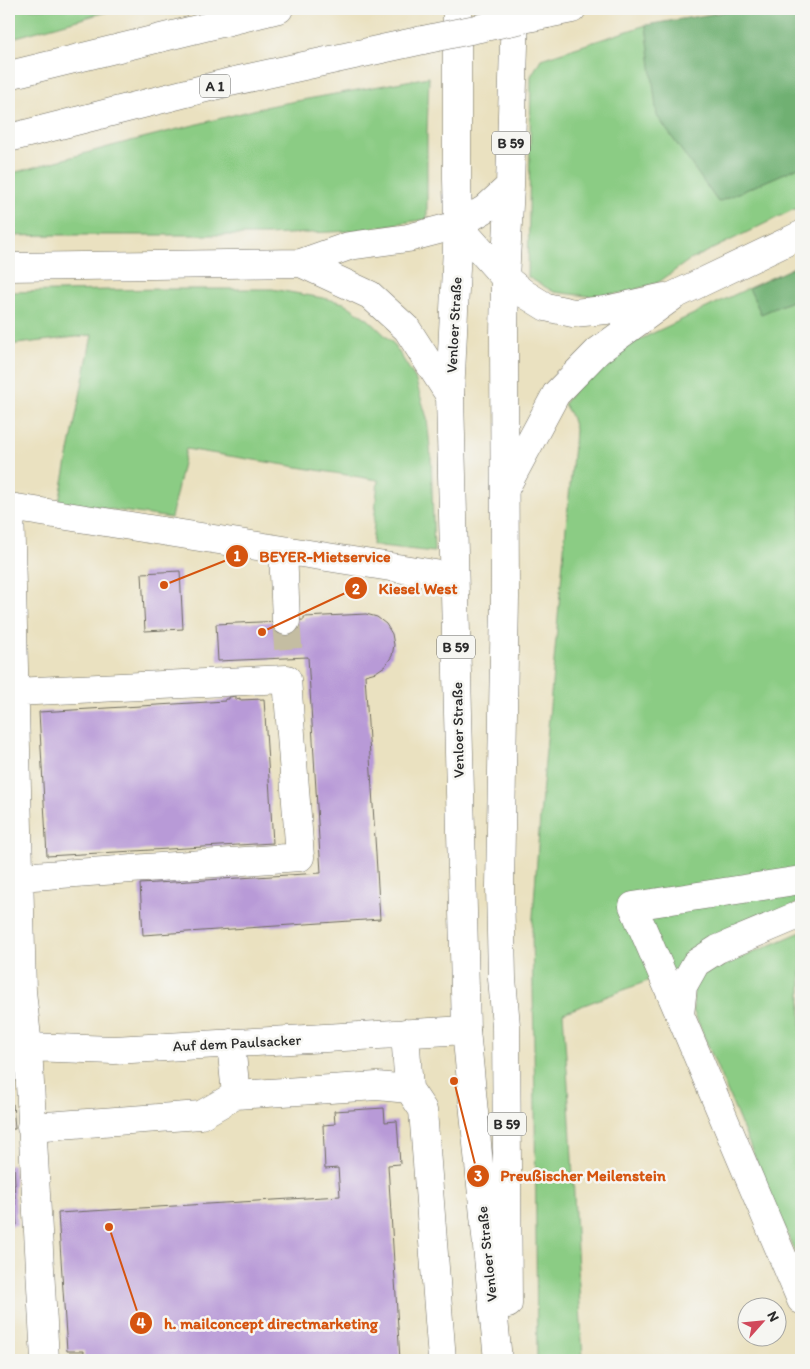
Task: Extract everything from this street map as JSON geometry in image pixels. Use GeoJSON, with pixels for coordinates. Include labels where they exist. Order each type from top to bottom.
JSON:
{"type":"FeatureCollection","features":[{"type":"Feature","properties":{"kind":"main road"},"geometry":{"type":"LineString","coordinates":[[9,75],[279,9]]}},
{"type":"Feature","properties":{"kind":"main road","name":"Venloer Straße"},"geometry":{"type":"LineString","coordinates":[[457,9],[458,225],[450,396],[466,1030],[498,1360]]}},
{"type":"Feature","properties":{"kind":"main road","name":"Venloer Straße"},"geometry":{"type":"LineString","coordinates":[[508,1360],[506,1026],[502,978],[500,887],[505,489],[504,336],[515,9]]}},
{"type":"Feature","properties":{"kind":"main road","name":"A 1"},"geometry":{"type":"LineString","coordinates":[[9,138],[230,82],[559,11]]}},
{"type":"Feature","properties":{"kind":"main road"},"geometry":{"type":"LineString","coordinates":[[9,268],[301,263],[349,246],[408,238],[458,225],[485,209],[510,186]]}},
{"type":"Feature","properties":{"kind":"main road"},"geometry":{"type":"LineString","coordinates":[[458,225],[505,278],[525,294],[546,307],[573,313],[606,310],[676,295]]}},
{"type":"Feature","properties":{"kind":"main road"},"geometry":{"type":"LineString","coordinates":[[505,489],[556,394],[598,351],[676,295],[801,235]]}},
{"type":"Feature","properties":{"kind":"main road"},"geometry":{"type":"LineString","coordinates":[[301,263],[370,295],[407,329],[450,396]]}},
{"type":"Feature","properties":{"kind":"main road"},"geometry":{"type":"LineString","coordinates":[[45,1360],[32,1127],[18,1046],[22,991],[10,507],[454,577]]}},
{"type":"Feature","properties":{"kind":"main road"},"geometry":{"type":"LineString","coordinates":[[283,550],[286,621]]}},
{"type":"Feature","properties":{"kind":"main road"},"geometry":{"type":"LineString","coordinates":[[14,692],[288,669],[300,857],[19,877]]}},
{"type":"Feature","properties":{"kind":"main road"},"geometry":{"type":"LineString","coordinates":[[801,880],[633,906],[801,1300]]}},
{"type":"Feature","properties":{"kind":"main road"},"geometry":{"type":"LineString","coordinates":[[680,1015],[683,986],[696,963],[718,949],[801,914]]}},
{"type":"Feature","properties":{"kind":"main road","name":"Auf dem Paulsacker"},"geometry":{"type":"LineString","coordinates":[[18,1046],[114,1050],[466,1030],[506,1026]]}},
{"type":"Feature","properties":{"kind":"main road"},"geometry":{"type":"LineString","coordinates":[[405,1033],[409,1090],[423,1110],[442,1360]]}},
{"type":"Feature","properties":{"kind":"main road"},"geometry":{"type":"LineString","coordinates":[[231,1043],[236,1096]]}},
{"type":"Feature","properties":{"kind":"main road"},"geometry":{"type":"LineString","coordinates":[[32,1127],[200,1115],[236,1096],[377,1086],[409,1090]]}},
{"type":"Feature","properties":{"kind":"green space"},"geometry":{"type":"Polygon","coordinates":[[[9,9],[117,9],[9,39],[9,9]]]}},
{"type":"Feature","properties":{"kind":"green space"},"geometry":{"type":"Polygon","coordinates":[[[741,9],[801,9],[801,166],[718,202],[657,116],[646,25],[741,9]]]}},
{"type":"Feature","properties":{"kind":"green space"},"geometry":{"type":"Polygon","coordinates":[[[646,25],[658,116],[718,202],[801,166],[801,206],[688,261],[659,282],[624,293],[588,296],[554,292],[528,277],[531,76],[541,59],[646,25]]]}},
{"type":"Feature","properties":{"kind":"green space"},"geometry":{"type":"Polygon","coordinates":[[[429,77],[427,219],[351,231],[267,235],[9,236],[9,174],[269,106],[429,77]]]}},
{"type":"Feature","properties":{"kind":"green space"},"geometry":{"type":"Polygon","coordinates":[[[801,264],[801,297],[761,314],[749,288],[801,264]]]}},
{"type":"Feature","properties":{"kind":"green space"},"geometry":{"type":"Polygon","coordinates":[[[749,288],[761,314],[801,297],[801,901],[679,969],[563,1013],[583,1360],[537,1360],[532,930],[540,817],[575,429],[571,416],[564,404],[578,384],[622,349],[749,288]]]}},
{"type":"Feature","properties":{"kind":"green space"},"geometry":{"type":"Polygon","coordinates":[[[272,289],[323,298],[344,303],[369,320],[393,343],[415,378],[427,418],[431,457],[434,552],[372,545],[378,480],[186,449],[171,518],[59,502],[92,335],[9,345],[9,292],[272,289]]]}},
{"type":"Feature","properties":{"kind":"green space"},"geometry":{"type":"Polygon","coordinates":[[[801,932],[801,1267],[693,1010],[694,984],[699,976],[801,932]]]}},
{"type":"Feature","properties":{"kind":"building"},"geometry":{"type":"Polygon","coordinates":[[[180,571],[183,629],[145,631],[142,573],[180,571]]]}},
{"type":"Feature","properties":{"kind":"building"},"geometry":{"type":"Polygon","coordinates":[[[366,614],[377,617],[386,624],[392,634],[394,645],[392,656],[385,666],[376,672],[365,675],[380,919],[143,935],[140,884],[321,873],[308,657],[218,661],[216,624],[304,620],[304,617],[366,614]]]}},
{"type":"Feature","properties":{"kind":"building"},"geometry":{"type":"Polygon","coordinates":[[[236,696],[236,699],[240,698],[240,700],[264,699],[273,843],[47,856],[39,712],[225,701],[229,697],[236,696]]]}},
{"type":"Feature","properties":{"kind":"building"},"geometry":{"type":"Polygon","coordinates":[[[13,1104],[15,1129],[9,1129],[9,1105],[13,1104]]]}},
{"type":"Feature","properties":{"kind":"building"},"geometry":{"type":"Polygon","coordinates":[[[384,1108],[385,1122],[397,1121],[400,1164],[388,1165],[400,1360],[84,1360],[84,1351],[67,1351],[58,1213],[340,1196],[338,1168],[325,1169],[323,1125],[335,1124],[334,1111],[384,1108]]]}},
{"type":"Feature","properties":{"kind":"building"},"geometry":{"type":"Polygon","coordinates":[[[9,1165],[14,1165],[17,1225],[9,1226],[9,1165]]]}},
{"type":"Feature","properties":{"kind":"tunnel"},"geometry":{"type":"LineString","coordinates":[[286,621],[289,658]]}},
{"type":"Feature","properties":{"kind":"place","name":"BEYER-Mietservice"},"geometry":{"type":"Point","coordinates":[164,585]}},
{"type":"Feature","properties":{"kind":"place","name":"Kiesel West"},"geometry":{"type":"Point","coordinates":[262,632]}},
{"type":"Feature","properties":{"kind":"place","name":"Preußischer Meilenstein"},"geometry":{"type":"Point","coordinates":[454,1081]}},
{"type":"Feature","properties":{"kind":"place","name":"h. mailconcept directmarketing"},"geometry":{"type":"Point","coordinates":[109,1227]}}]}
